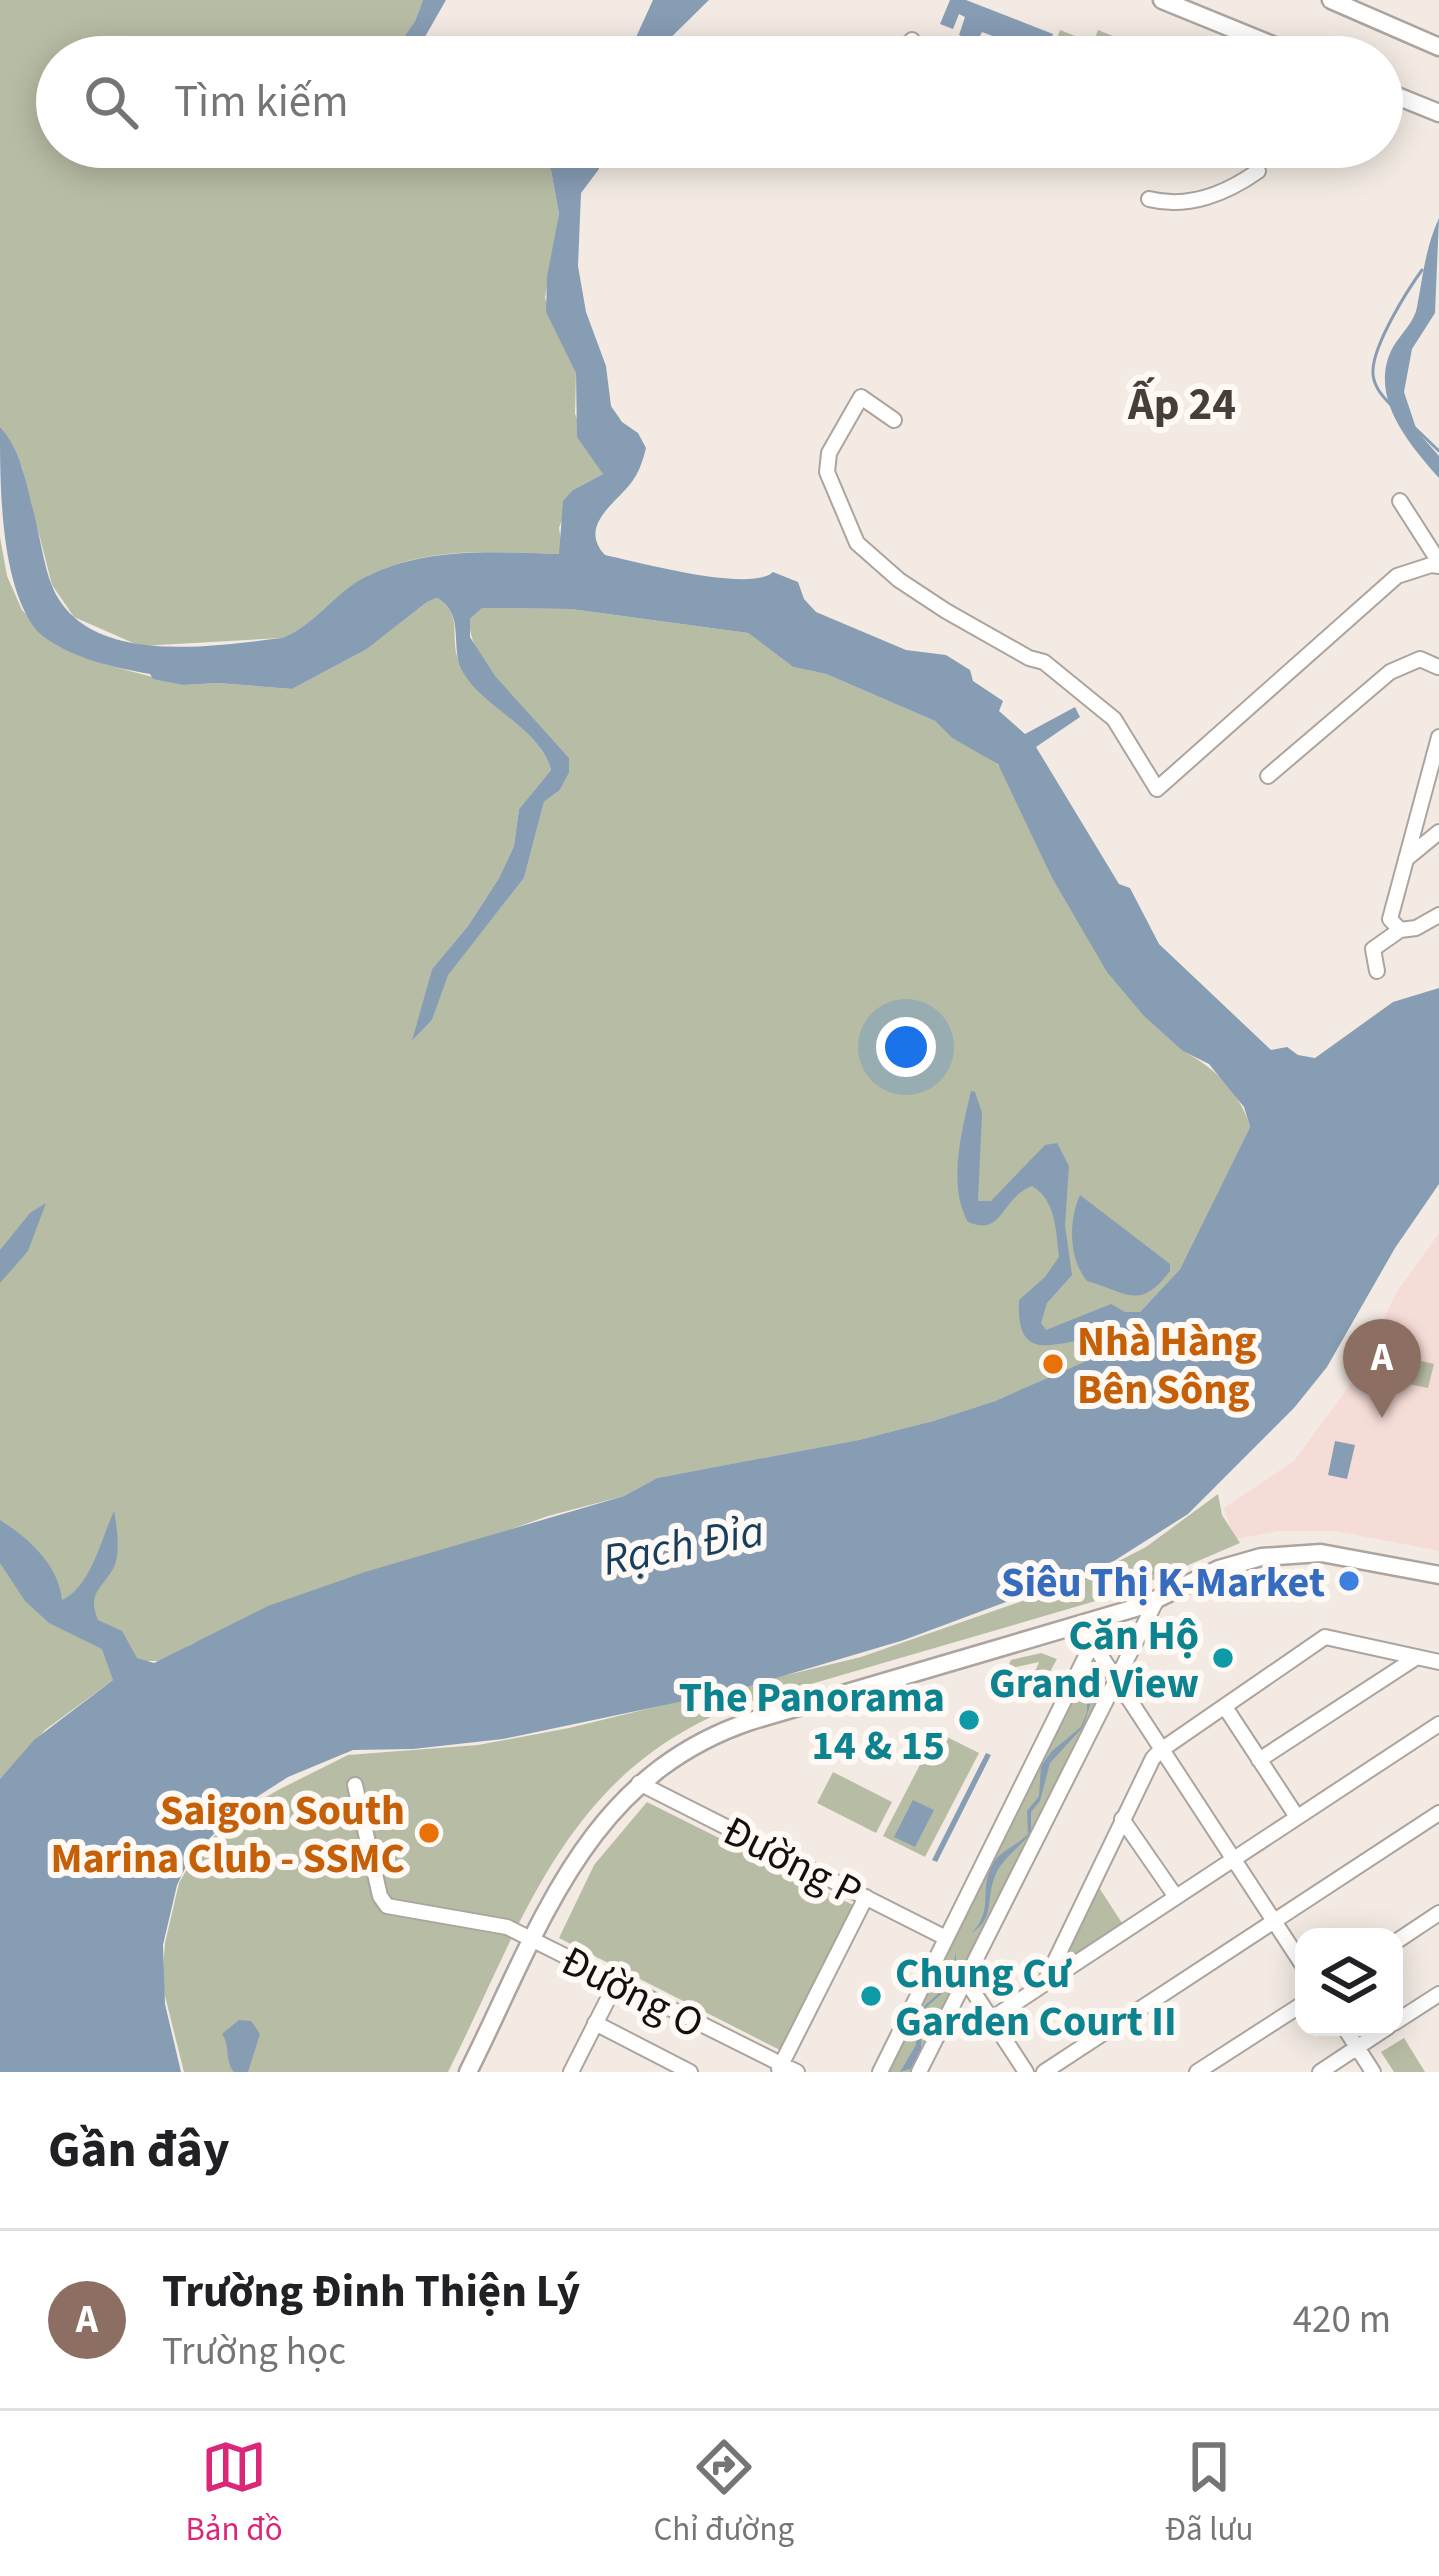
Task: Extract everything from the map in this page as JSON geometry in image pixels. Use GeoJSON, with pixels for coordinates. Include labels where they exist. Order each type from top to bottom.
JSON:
{"type":"FeatureCollection","features":[{"type":"Feature","properties":{"kind":"main road"},"geometry":{"type":"LineString","coordinates":[[1162,0],[1250,36]]}},
{"type":"Feature","properties":{"kind":"main road"},"geometry":{"type":"LineString","coordinates":[[1331,0],[1439,47]]}},
{"type":"Feature","properties":{"kind":"main road"},"geometry":{"type":"LineString","coordinates":[[1403,98],[1439,113]]}},
{"type":"Feature","properties":{"kind":"main road"},"geometry":{"type":"LineString","coordinates":[[468,2072],[582,1849],[639,1783],[690,1747],[734,1726],[1156,1601],[1231,1565],[1293,1552],[1339,1555],[1439,1575]]}},
{"type":"Feature","properties":{"kind":"street"},"geometry":{"type":"LineString","coordinates":[[1149,199],[1196,201],[1258,171]]}},
{"type":"Feature","properties":{"kind":"street"},"geometry":{"type":"LineString","coordinates":[[894,420],[860,397],[829,453],[827,472],[857,543],[898,580],[946,611],[1044,662],[1114,719],[1157,789],[1397,577],[1439,564],[1400,501]]}},
{"type":"Feature","properties":{"kind":"street"},"geometry":{"type":"LineString","coordinates":[[1268,776],[1390,672],[1420,658],[1439,668],[1439,649]]}},
{"type":"Feature","properties":{"kind":"street"},"geometry":{"type":"LineString","coordinates":[[1400,929],[1390,919],[1439,737]]}},
{"type":"Feature","properties":{"kind":"street"},"geometry":{"type":"LineString","coordinates":[[1405,859],[1439,832]]}},
{"type":"Feature","properties":{"kind":"street"},"geometry":{"type":"LineString","coordinates":[[1377,971],[1373,950],[1400,929],[1416,928],[1439,915]]}},
{"type":"Feature","properties":{"kind":"street"},"geometry":{"type":"LineString","coordinates":[[919,2072],[1156,1601]]}},
{"type":"Feature","properties":{"kind":"street"},"geometry":{"type":"LineString","coordinates":[[1080,1624],[1295,1954]]}},
{"type":"Feature","properties":{"kind":"street"},"geometry":{"type":"LineString","coordinates":[[1044,1984],[1122,1819],[1161,1750],[1325,1637],[1439,1662]]}},
{"type":"Feature","properties":{"kind":"street"},"geometry":{"type":"LineString","coordinates":[[880,2072],[1092,1644]]}},
{"type":"Feature","properties":{"kind":"street"},"geometry":{"type":"LineString","coordinates":[[1259,1760],[1417,1658]]}},
{"type":"Feature","properties":{"kind":"street"},"geometry":{"type":"LineString","coordinates":[[1225,1707],[1297,1817]]}},
{"type":"Feature","properties":{"kind":"street"},"geometry":{"type":"LineString","coordinates":[[991,2019],[1439,1724]]}},
{"type":"Feature","properties":{"kind":"street","name":"Đường P"},"geometry":{"type":"LineString","coordinates":[[639,1783],[946,1938]]}},
{"type":"Feature","properties":{"kind":"street","name":"Đường O"},"geometry":{"type":"LineString","coordinates":[[355,1784],[385,1904],[507,1927],[780,2068],[797,2072]]}},
{"type":"Feature","properties":{"kind":"street"},"geometry":{"type":"LineString","coordinates":[[1044,2072],[1439,1813]]}},
{"type":"Feature","properties":{"kind":"street"},"geometry":{"type":"LineString","coordinates":[[1122,1819],[1176,1897]]}},
{"type":"Feature","properties":{"kind":"street"},"geometry":{"type":"LineString","coordinates":[[780,2068],[866,1897]]}},
{"type":"Feature","properties":{"kind":"street"},"geometry":{"type":"LineString","coordinates":[[1403,1937],[1439,1913]]}},
{"type":"Feature","properties":{"kind":"street"},"geometry":{"type":"LineString","coordinates":[[965,1979],[1026,2072]]}},
{"type":"Feature","properties":{"kind":"street"},"geometry":{"type":"LineString","coordinates":[[571,2072],[616,1983]]}},
{"type":"Feature","properties":{"kind":"street"},"geometry":{"type":"LineString","coordinates":[[1403,2017],[1439,1994]]}},
{"type":"Feature","properties":{"kind":"street"},"geometry":{"type":"LineString","coordinates":[[1197,2072],[1295,2009]]}},
{"type":"Feature","properties":{"kind":"street"},"geometry":{"type":"LineString","coordinates":[[595,2024],[690,2072]]}},
{"type":"Feature","properties":{"kind":"street"},"geometry":{"type":"LineString","coordinates":[[1350,2036],[1373,2072]]}},
{"type":"Feature","properties":{"kind":"street"},"geometry":{"type":"LineString","coordinates":[[1320,2072],[1374,2036]]}},
{"type":"Feature","properties":{"kind":"shaded area"},"geometry":{"type":"Polygon","coordinates":[[[1439,1233],[1439,1551],[1336,1531],[1279,1531],[1234,1539],[1224,1508],[1294,1461],[1358,1374],[1396,1293],[1439,1233]]]}},
{"type":"Feature","properties":{"kind":"green space"},"geometry":{"type":"Polygon","coordinates":[[[0,0],[423,0],[405,36],[36,36],[36,168],[551,170],[559,214],[545,298],[576,373],[575,414],[603,474],[573,490],[559,528],[559,554],[462,553],[413,560],[354,583],[304,626],[282,638],[140,646],[74,617],[52,585],[22,467],[0,427],[0,0]]]}},
{"type":"Feature","properties":{"kind":"green space"},"geometry":{"type":"Polygon","coordinates":[[[0,537],[7,576],[22,610],[58,646],[183,685],[292,689],[367,649],[427,602],[437,598],[450,610],[457,656],[465,673],[534,740],[551,770],[519,809],[514,846],[499,878],[432,969],[413,1040],[432,1020],[447,975],[524,878],[544,802],[560,790],[569,773],[569,758],[507,693],[479,654],[470,619],[482,608],[571,609],[748,633],[793,667],[826,674],[935,721],[952,738],[994,760],[1003,771],[1051,876],[1183,1051],[1224,1082],[1246,1114],[1250,1127],[1180,1269],[1140,1312],[1119,1347],[995,1401],[860,1440],[657,1478],[624,1496],[548,1516],[191,1644],[165,1661],[143,1661],[45,1730],[0,1779],[0,537]]]}},
{"type":"Feature","properties":{"kind":"green space"},"geometry":{"type":"Polygon","coordinates":[[[1389,1336],[1412,1341],[1409,1358],[1434,1364],[1428,1388],[1379,1378],[1389,1336]]]}},
{"type":"Feature","properties":{"kind":"green space"},"geometry":{"type":"Polygon","coordinates":[[[1218,1494],[1222,1515],[1240,1543],[1123,1593],[739,1705],[680,1734],[631,1769],[591,1810],[557,1856],[448,2072],[184,2072],[162,1984],[165,1943],[179,1883],[194,1857],[234,1816],[278,1790],[348,1755],[478,1745],[569,1728],[861,1657],[1080,1581],[1146,1547],[1218,1494]]]}},
{"type":"Feature","properties":{"kind":"green space"},"geometry":{"type":"Polygon","coordinates":[[[1041,1653],[1057,1659],[1047,1677],[1035,1672],[1039,1662],[1007,1669],[1011,1660],[1041,1653]]]}},
{"type":"Feature","properties":{"kind":"green space"},"geometry":{"type":"Polygon","coordinates":[[[1094,1662],[1107,1687],[914,2072],[884,2072],[1088,1664],[1094,1662]]]}},
{"type":"Feature","properties":{"kind":"green space"},"geometry":{"type":"Polygon","coordinates":[[[937,1732],[979,1753],[925,1857],[883,1836],[937,1732]]]}},
{"type":"Feature","properties":{"kind":"green space"},"geometry":{"type":"Polygon","coordinates":[[[833,1772],[892,1802],[876,1833],[817,1803],[833,1772]]]}},
{"type":"Feature","properties":{"kind":"green space"},"geometry":{"type":"Polygon","coordinates":[[[647,1802],[853,1905],[780,2050],[559,1938],[594,1865],[647,1802]]]}},
{"type":"Feature","properties":{"kind":"green space"},"geometry":{"type":"Polygon","coordinates":[[[1098,1886],[1122,1923],[1063,1962],[1098,1886]]]}},
{"type":"Feature","properties":{"kind":"green space"},"geometry":{"type":"Polygon","coordinates":[[[1404,2038],[1425,2072],[1394,2072],[1381,2052],[1404,2038]]]}},
{"type":"Feature","properties":{"kind":"water"},"geometry":{"type":"Polygon","coordinates":[[[423,0],[446,0],[425,36],[405,36],[423,0]]]}},
{"type":"Feature","properties":{"kind":"water"},"geometry":{"type":"Polygon","coordinates":[[[653,0],[709,0],[672,36],[637,36],[653,0]]]}},
{"type":"Feature","properties":{"kind":"water"},"geometry":{"type":"Polygon","coordinates":[[[950,0],[966,0],[1053,34],[962,36],[965,17],[959,14],[953,29],[940,24],[950,0]]]}},
{"type":"Feature","properties":{"kind":"water","name":"Rạch Đỉa"},"geometry":{"type":"Polygon","coordinates":[[[599,168],[581,193],[578,266],[586,312],[606,366],[611,406],[646,448],[634,479],[597,525],[595,534],[605,555],[719,578],[761,578],[773,572],[798,582],[804,599],[816,612],[906,650],[946,655],[970,670],[973,681],[1003,701],[999,711],[1025,734],[1075,707],[1080,717],[1036,747],[1119,884],[1130,888],[1159,944],[1271,1050],[1287,1047],[1315,1058],[1393,1002],[1439,988],[1439,1184],[1395,1248],[1327,1367],[1294,1408],[1188,1514],[1114,1561],[904,1640],[736,1690],[503,1739],[353,1750],[288,1777],[241,1807],[190,1858],[177,1885],[163,1945],[165,2004],[181,2072],[0,2072],[0,1779],[34,1740],[113,1680],[102,1649],[49,1623],[25,1601],[0,1563],[0,1520],[41,1554],[62,1600],[88,1574],[114,1511],[117,1556],[97,1592],[95,1611],[98,1620],[122,1631],[137,1658],[154,1663],[268,1606],[365,1572],[624,1496],[657,1478],[859,1440],[933,1421],[995,1401],[1119,1347],[1103,1341],[1052,1345],[1027,1339],[1020,1325],[1019,1300],[1059,1257],[1053,1217],[1046,1199],[1032,1186],[989,1224],[968,1222],[957,1175],[971,1091],[982,1113],[978,1201],[991,1201],[1045,1145],[1057,1143],[1069,1166],[1065,1225],[1072,1275],[1047,1303],[1041,1323],[1046,1330],[1111,1304],[1125,1312],[1140,1312],[1180,1269],[1250,1127],[1244,1107],[1209,1064],[1183,1051],[1144,1016],[1107,972],[1051,876],[998,764],[952,738],[935,721],[826,674],[793,667],[748,633],[571,609],[482,608],[470,619],[470,637],[495,676],[569,758],[569,773],[560,790],[544,802],[524,878],[448,975],[432,1020],[412,1041],[432,969],[499,878],[514,846],[519,809],[551,770],[536,743],[464,674],[455,623],[446,605],[437,598],[427,602],[367,649],[292,689],[183,685],[153,679],[150,674],[77,655],[38,632],[25,613],[9,563],[0,427],[22,467],[52,586],[69,612],[93,630],[122,641],[188,647],[282,638],[304,626],[354,583],[388,567],[461,553],[559,554],[563,501],[603,474],[577,437],[576,373],[546,312],[547,277],[559,214],[551,170],[599,168]]]}},
{"type":"Feature","properties":{"kind":"water"},"geometry":{"type":"Polygon","coordinates":[[[1439,218],[1435,313],[1412,349],[1404,392],[1417,431],[1439,456],[1439,478],[1404,435],[1385,383],[1393,347],[1416,312],[1439,218]]]}},
{"type":"Feature","properties":{"kind":"water"},"geometry":{"type":"Polygon","coordinates":[[[1080,1195],[1170,1264],[1170,1271],[1150,1291],[1133,1296],[1087,1281],[1072,1240],[1080,1195]]]}},
{"type":"Feature","properties":{"kind":"water"},"geometry":{"type":"Polygon","coordinates":[[[46,1203],[28,1251],[0,1283],[0,1250],[30,1213],[46,1203]]]}},
{"type":"Feature","properties":{"kind":"water"},"geometry":{"type":"Polygon","coordinates":[[[1335,1441],[1355,1445],[1347,1479],[1328,1475],[1335,1441]]]}},
{"type":"Feature","properties":{"kind":"water"},"geometry":{"type":"Polygon","coordinates":[[[1088,1686],[1095,1690],[1083,1727],[1050,1763],[1040,1801],[1031,1812],[1031,1832],[997,1871],[987,1915],[972,1933],[983,1916],[991,1867],[1028,1834],[1027,1811],[1039,1796],[1041,1766],[1081,1727],[1088,1686]]]}},
{"type":"Feature","properties":{"kind":"water"},"geometry":{"type":"Polygon","coordinates":[[[986,1753],[991,1755],[937,1862],[932,1860],[986,1753]]]}},
{"type":"Feature","properties":{"kind":"water"},"geometry":{"type":"Polygon","coordinates":[[[913,1800],[934,1810],[915,1847],[894,1837],[913,1800]]]}},
{"type":"Feature","properties":{"kind":"water"},"geometry":{"type":"Polygon","coordinates":[[[956,1953],[956,1981],[922,2011],[921,2051],[910,2069],[900,2072],[916,2045],[919,2011],[948,1985],[956,1953]]]}},
{"type":"Feature","properties":{"kind":"water"},"geometry":{"type":"Polygon","coordinates":[[[239,2020],[251,2021],[260,2034],[248,2072],[234,2072],[222,2034],[239,2020]]]}},
{"type":"Feature","properties":{"kind":"waterway"},"geometry":{"type":"LineString","coordinates":[[1391,405],[1376,385],[1375,359],[1392,318],[1422,270]]}},
{"type":"Feature","properties":{"kind":"waterway"},"geometry":{"type":"LineString","coordinates":[[1415,428],[1439,451]]}},
{"type":"Feature","properties":{"kind":"place","name":"Nhà Hàng Bên Sông"},"geometry":{"type":"Point","coordinates":[1053,1364]}},
{"type":"Feature","properties":{"kind":"place","name":"Trường Đinh Thiện Lý"},"geometry":{"type":"Point","coordinates":[1382,1418]}},
{"type":"Feature","properties":{"kind":"place","name":"Siêu Thị K-Market"},"geometry":{"type":"Point","coordinates":[1349,1581]}},
{"type":"Feature","properties":{"kind":"place","name":"Căn Hộ Grand View"},"geometry":{"type":"Point","coordinates":[1223,1658]}},
{"type":"Feature","properties":{"kind":"place","name":"The Panorama 14 & 15"},"geometry":{"type":"Point","coordinates":[969,1720]}},
{"type":"Feature","properties":{"kind":"place","name":"Saigon South Marina Club - SSMC"},"geometry":{"type":"Point","coordinates":[429,1833]}},
{"type":"Feature","properties":{"kind":"place","name":"Chung Cư Garden Court II"},"geometry":{"type":"Point","coordinates":[871,1996]}},
{"type":"Feature","properties":{"kind":"district","name":"Ấp 24"},"geometry":{"type":"Point","coordinates":[1182,403]}}]}
